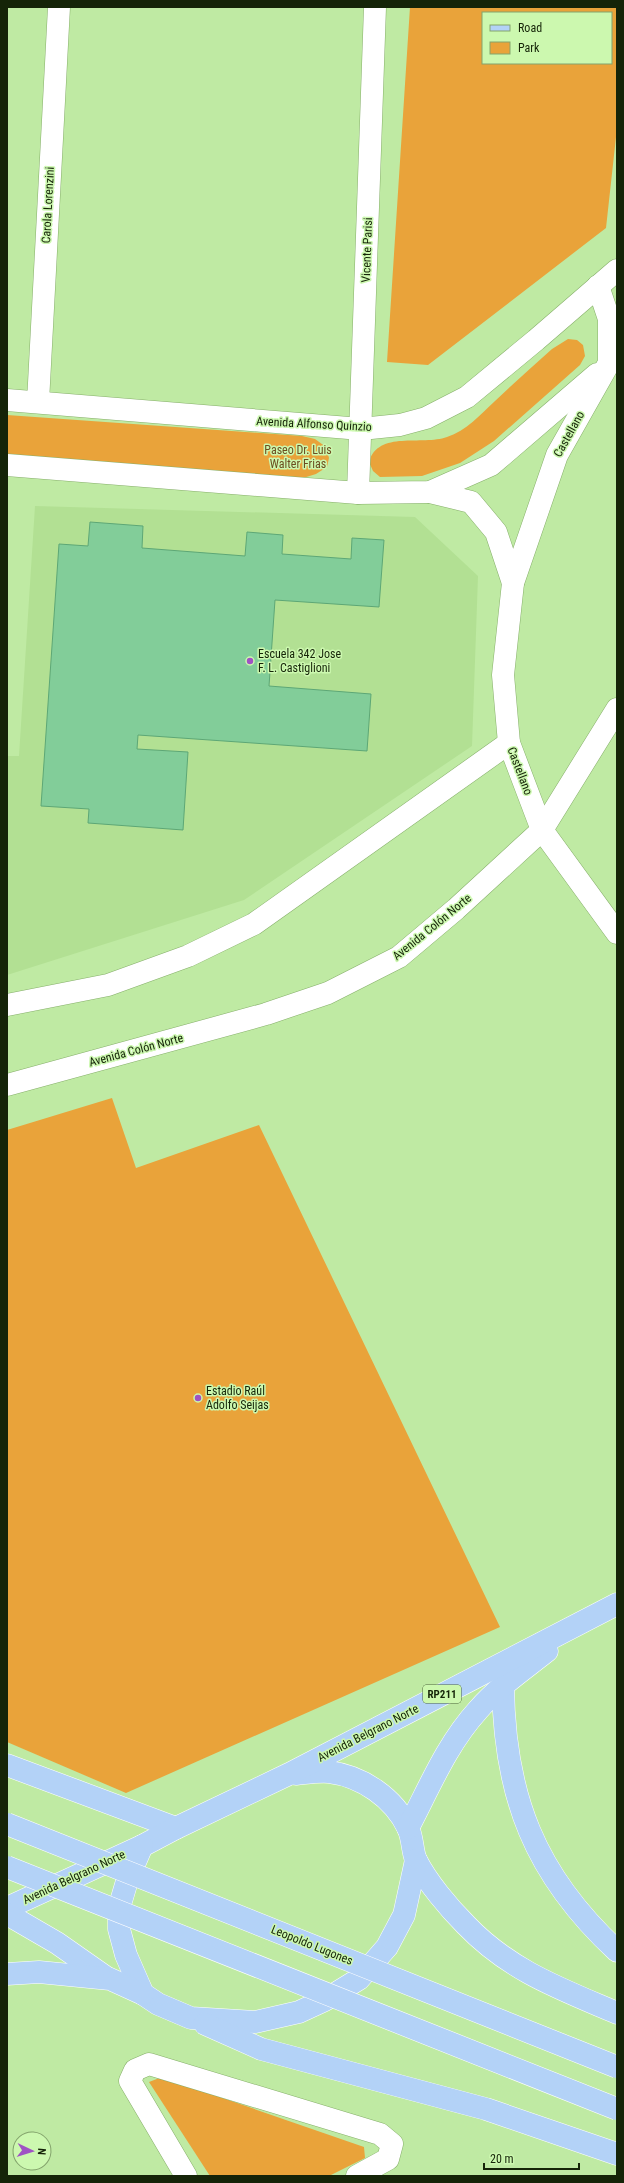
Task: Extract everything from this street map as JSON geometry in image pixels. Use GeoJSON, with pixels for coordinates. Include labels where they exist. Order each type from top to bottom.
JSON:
{"type":"FeatureCollection","features":[{"type":"Feature","properties":{"kind":"main road","name":"Avenida Belgrano Norte"},"geometry":{"type":"LineString","coordinates":[[7,1908],[142,1846],[176,1828],[289,1774],[617,1604]]}},
{"type":"Feature","properties":{"kind":"main road","name":"Avenida Belgrano Norte"},"geometry":{"type":"LineString","coordinates":[[408,1828],[439,1768],[460,1733],[477,1711],[503,1685],[596,1614]]}},
{"type":"Feature","properties":{"kind":"main road"},"geometry":{"type":"LineString","coordinates":[[503,1685],[503,1724],[508,1759],[517,1796],[531,1835],[559,1887],[590,1925],[617,1951]]}},
{"type":"Feature","properties":{"kind":"main road"},"geometry":{"type":"LineString","coordinates":[[7,1765],[176,1828]]}},
{"type":"Feature","properties":{"kind":"main road"},"geometry":{"type":"LineString","coordinates":[[289,1774],[329,1772],[361,1781],[388,1800],[408,1828],[416,1860],[443,1900],[466,1926],[496,1952],[533,1977],[617,2013]]}},
{"type":"Feature","properties":{"kind":"main road","name":"Leopoldo Lugones"},"geometry":{"type":"LineString","coordinates":[[7,1824],[617,2067]]}},
{"type":"Feature","properties":{"kind":"main road"},"geometry":{"type":"LineString","coordinates":[[142,1846],[127,1880],[119,1908],[119,1929],[126,1955],[143,1994]]}},
{"type":"Feature","properties":{"kind":"main road"},"geometry":{"type":"LineString","coordinates":[[192,2018],[255,2022],[299,2012],[325,2000],[359,1979],[387,1947],[404,1915],[416,1860]]}},
{"type":"Feature","properties":{"kind":"main road"},"geometry":{"type":"LineString","coordinates":[[7,1867],[617,2109]]}},
{"type":"Feature","properties":{"kind":"main road"},"geometry":{"type":"LineString","coordinates":[[7,1914],[57,1943],[110,1980],[143,1994],[158,2004],[261,2049],[486,2109],[617,2154]]}},
{"type":"Feature","properties":{"kind":"main road"},"geometry":{"type":"LineString","coordinates":[[7,1974],[39,1972],[110,1980]]}},
{"type":"Feature","properties":{"kind":"street","name":"Carola Lorenzini"},"geometry":{"type":"LineString","coordinates":[[38,402],[59,7]]}},
{"type":"Feature","properties":{"kind":"street","name":"Vicente Parisi"},"geometry":{"type":"LineString","coordinates":[[358,493],[375,7]]}},
{"type":"Feature","properties":{"kind":"street","name":"Avenida Alfonso Quinzio"},"geometry":{"type":"LineString","coordinates":[[7,400],[361,429],[400,425],[426,418],[467,397],[617,270]]}},
{"type":"Feature","properties":{"kind":"street"},"geometry":{"type":"LineString","coordinates":[[7,465],[358,493],[430,492],[491,465],[613,360],[609,319],[598,286]]}},
{"type":"Feature","properties":{"kind":"street","name":"Castellano"},"geometry":{"type":"LineString","coordinates":[[613,360],[556,455],[513,583],[503,675],[509,743],[542,830],[617,933]]}},
{"type":"Feature","properties":{"kind":"street","name":"Castellano"},"geometry":{"type":"LineString","coordinates":[[430,492],[471,502],[496,532],[513,583]]}},
{"type":"Feature","properties":{"kind":"street","name":"Avenida Colón Norte"},"geometry":{"type":"LineString","coordinates":[[7,1085],[266,1014],[328,993],[399,957],[456,909],[542,830],[617,709]]}},
{"type":"Feature","properties":{"kind":"street"},"geometry":{"type":"LineString","coordinates":[[7,1005],[108,985],[188,956],[254,924],[509,743]]}},
{"type":"Feature","properties":{"kind":"street"},"geometry":{"type":"LineString","coordinates":[[186,2176],[130,2080],[134,2070],[149,2064],[380,2134],[392,2144],[388,2159],[357,2176]]}},
{"type":"Feature","properties":{"kind":"shaded area","name":"Escuela 342 Jose F. L. Castiglioni"},"geometry":{"type":"Polygon","coordinates":[[[35,506],[415,517],[478,576],[472,746],[244,900],[7,975],[7,756],[19,756],[35,506]]]}},
{"type":"Feature","properties":{"kind":"green space"},"geometry":{"type":"Polygon","coordinates":[[[410,7],[617,7],[617,128],[606,228],[428,365],[387,362],[410,7]]]}},
{"type":"Feature","properties":{"kind":"green space"},"geometry":{"type":"Polygon","coordinates":[[[568,339],[577,340],[583,345],[585,356],[580,365],[494,441],[460,463],[422,476],[380,477],[373,471],[369,462],[374,452],[381,446],[391,442],[437,439],[447,437],[461,431],[479,417],[552,349],[568,339]]]}},
{"type":"Feature","properties":{"kind":"green space","name":"Paseo Dr. Luis Walter Frias"},"geometry":{"type":"Polygon","coordinates":[[[7,415],[302,436],[315,439],[326,447],[329,458],[327,467],[316,474],[303,478],[7,455],[7,415]]]}},
{"type":"Feature","properties":{"kind":"green space","name":"Estadio Raúl Adolfo Seijas"},"geometry":{"type":"Polygon","coordinates":[[[112,1098],[136,1168],[259,1125],[500,1627],[126,1793],[7,1742],[7,1130],[112,1098]]]}},
{"type":"Feature","properties":{"kind":"green space"},"geometry":{"type":"Polygon","coordinates":[[[162,2077],[364,2147],[365,2158],[329,2176],[210,2176],[149,2082],[162,2077]]]}},
{"type":"Feature","properties":{"kind":"building"},"geometry":{"type":"Polygon","coordinates":[[[90,522],[143,526],[142,548],[245,556],[247,532],[283,535],[282,554],[351,559],[352,538],[384,540],[379,607],[275,600],[269,686],[371,694],[367,751],[138,735],[137,749],[188,752],[183,830],[88,823],[89,809],[41,806],[59,544],[88,546],[90,522]]]}},
{"type":"Feature","properties":{"kind":"place","name":"Escuela 342 Jose F. L. Castiglioni"},"geometry":{"type":"Point","coordinates":[250,661]}},
{"type":"Feature","properties":{"kind":"place","name":"Estadio Raúl Adolfo Seijas"},"geometry":{"type":"Point","coordinates":[198,1398]}}]}
